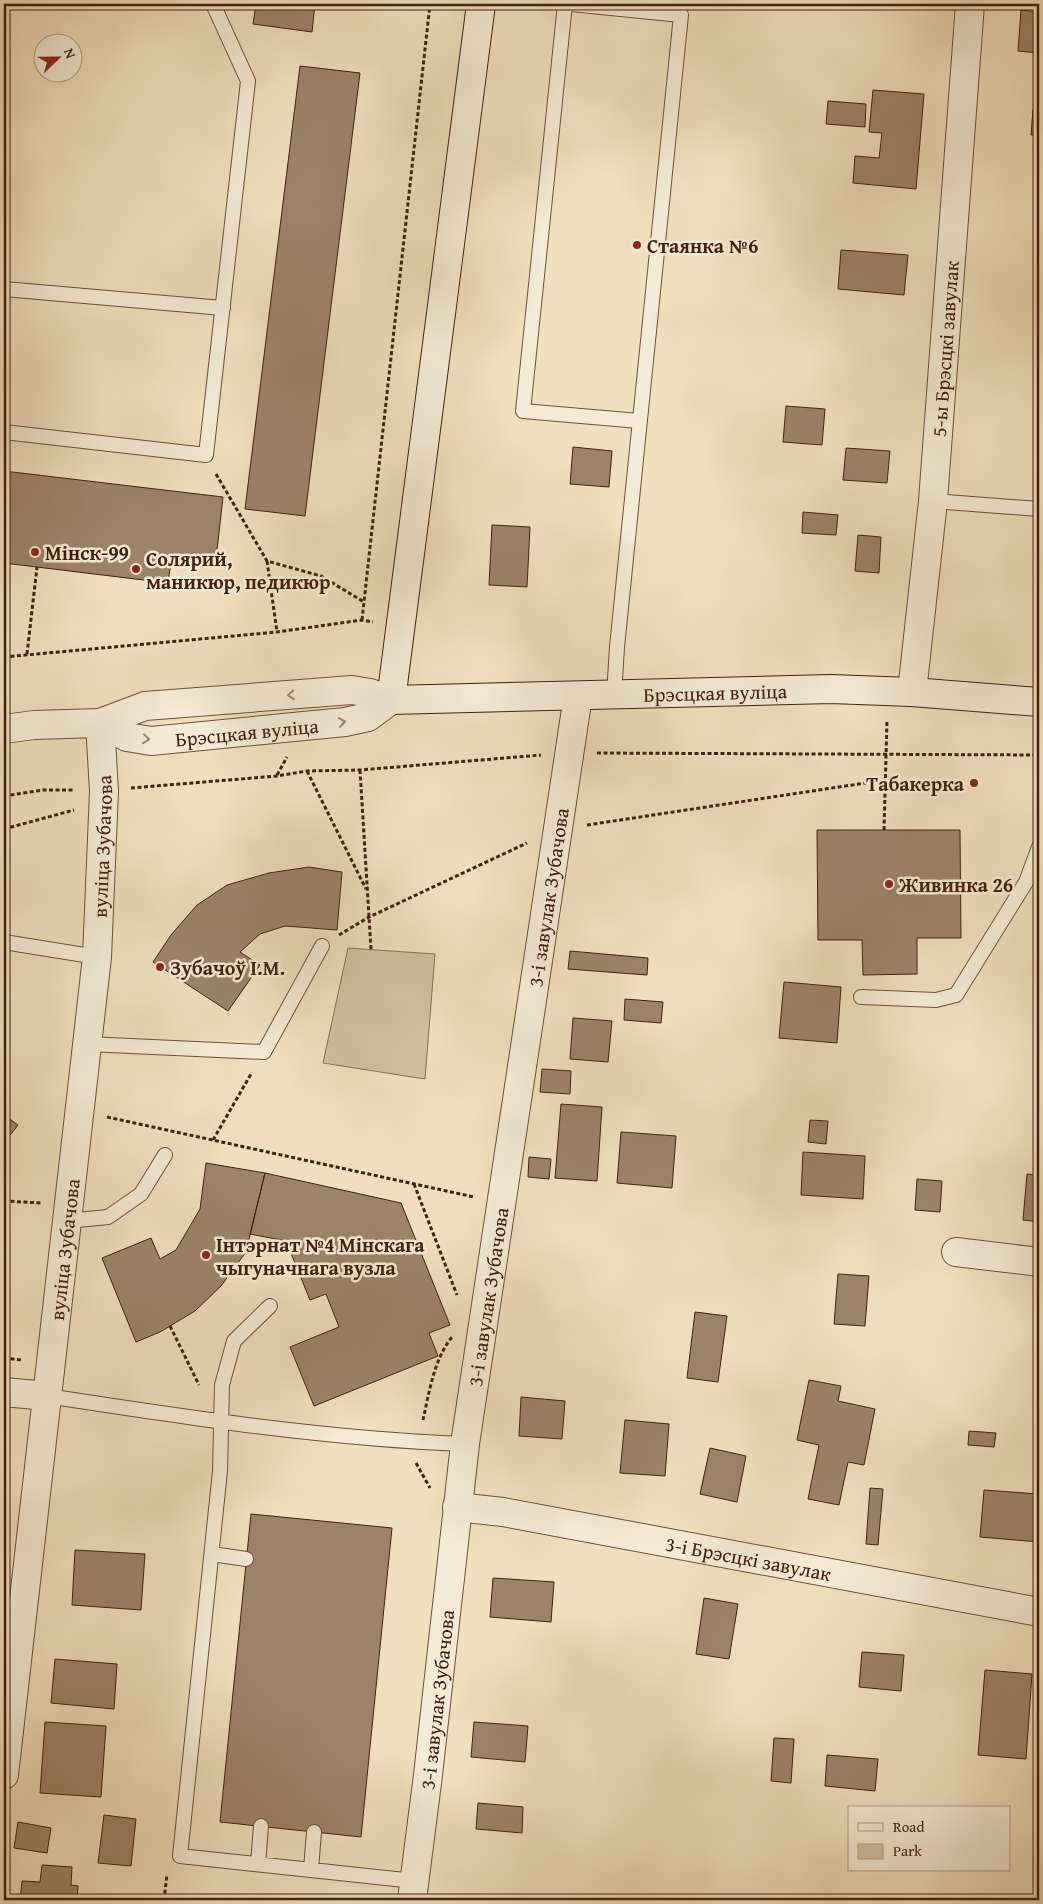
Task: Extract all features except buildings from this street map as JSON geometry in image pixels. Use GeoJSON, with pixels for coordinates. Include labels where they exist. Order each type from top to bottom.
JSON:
{"type":"FeatureCollection","features":[{"type":"Feature","properties":{"kind":"street"},"geometry":{"type":"LineString","coordinates":[[391,700],[481,4]]}},
{"type":"Feature","properties":{"kind":"street","name":"5-ы Брэсцкі завулак"},"geometry":{"type":"LineString","coordinates":[[912,692],[933,501],[970,4]]}},
{"type":"Feature","properties":{"kind":"street","name":"Брэсцкая вуліца"},"geometry":{"type":"LineString","coordinates":[[4,729],[34,725],[100,723],[128,737],[151,741],[345,722],[368,717],[391,700],[831,690],[912,692],[1039,702]]}},
{"type":"Feature","properties":{"kind":"street","name":"3-і завулак Зубачова"},"geometry":{"type":"LineString","coordinates":[[413,1891],[465,1444],[578,696]]}},
{"type":"Feature","properties":{"kind":"street","name":"вуліца Зубачова"},"geometry":{"type":"LineString","coordinates":[[4,1775],[10,1665],[47,1396],[97,958],[104,796],[100,723]]}},
{"type":"Feature","properties":{"kind":"street"},"geometry":{"type":"LineString","coordinates":[[956,1252],[1039,1262]]}},
{"type":"Feature","properties":{"kind":"street"},"geometry":{"type":"LineString","coordinates":[[4,1392],[47,1396]]}},
{"type":"Feature","properties":{"kind":"street","name":"3-і Брэсцкі завулак"},"geometry":{"type":"LineString","coordinates":[[458,1507],[513,1514],[1039,1612]]}},
{"type":"Feature","properties":{"kind":"lane"},"geometry":{"type":"LineString","coordinates":[[4,432],[206,455],[248,81],[213,4]]}},
{"type":"Feature","properties":{"kind":"lane"},"geometry":{"type":"LineString","coordinates":[[565,4],[523,411],[639,421]]}},
{"type":"Feature","properties":{"kind":"lane"},"geometry":{"type":"LineString","coordinates":[[571,4],[681,15],[616,647],[614,695]]}},
{"type":"Feature","properties":{"kind":"lane"},"geometry":{"type":"LineString","coordinates":[[4,289],[223,308]]}},
{"type":"Feature","properties":{"kind":"lane"},"geometry":{"type":"LineString","coordinates":[[933,501],[1039,509]]}},
{"type":"Feature","properties":{"kind":"lane"},"geometry":{"type":"LineString","coordinates":[[861,997],[936,1000],[956,995],[1026,882],[1039,847]]}},
{"type":"Feature","properties":{"kind":"lane"},"geometry":{"type":"LineString","coordinates":[[4,942],[97,958]]}},
{"type":"Feature","properties":{"kind":"lane"},"geometry":{"type":"LineString","coordinates":[[87,1044],[264,1052],[322,946]]}},
{"type":"Feature","properties":{"kind":"lane"},"geometry":{"type":"LineString","coordinates":[[67,1222],[108,1217],[141,1194],[165,1154]]}},
{"type":"Feature","properties":{"kind":"lane"},"geometry":{"type":"LineString","coordinates":[[270,1306],[234,1341],[222,1385],[223,1423],[220,1471],[180,1856],[311,1869],[413,1891]]}},
{"type":"Feature","properties":{"kind":"lane"},"geometry":{"type":"LineString","coordinates":[[47,1396],[223,1423],[418,1442],[465,1444]]}},
{"type":"Feature","properties":{"kind":"lane"},"geometry":{"type":"LineString","coordinates":[[212,1554],[246,1559]]}},
{"type":"Feature","properties":{"kind":"lane"},"geometry":{"type":"LineString","coordinates":[[258,1864],[261,1826]]}},
{"type":"Feature","properties":{"kind":"lane"},"geometry":{"type":"LineString","coordinates":[[311,1869],[314,1832]]}},
{"type":"Feature","properties":{"kind":"path"},"geometry":{"type":"LineString","coordinates":[[362,620],[430,4]]}},
{"type":"Feature","properties":{"kind":"path"},"geometry":{"type":"LineString","coordinates":[[206,455],[267,561],[277,632]]}},
{"type":"Feature","properties":{"kind":"path"},"geometry":{"type":"LineString","coordinates":[[267,561],[321,576],[364,602]]}},
{"type":"Feature","properties":{"kind":"path"},"geometry":{"type":"LineString","coordinates":[[27,654],[37,567]]}},
{"type":"Feature","properties":{"kind":"path"},"geometry":{"type":"LineString","coordinates":[[4,657],[277,632],[362,620],[400,626]]}},
{"type":"Feature","properties":{"kind":"path"},"geometry":{"type":"LineString","coordinates":[[4,829],[104,796],[307,771],[360,770],[569,752],[1039,755]]}},
{"type":"Feature","properties":{"kind":"path"},"geometry":{"type":"LineString","coordinates":[[884,830],[886,755]]}},
{"type":"Feature","properties":{"kind":"path"},"geometry":{"type":"LineString","coordinates":[[360,770],[371,949]]}},
{"type":"Feature","properties":{"kind":"path"},"geometry":{"type":"LineString","coordinates":[[307,771],[367,892]]}},
{"type":"Feature","properties":{"kind":"path"},"geometry":{"type":"LineString","coordinates":[[784,796],[885,780]]}},
{"type":"Feature","properties":{"kind":"path"},"geometry":{"type":"LineString","coordinates":[[4,796],[43,790],[104,796]]}},
{"type":"Feature","properties":{"kind":"path"},"geometry":{"type":"LineString","coordinates":[[322,946],[369,917]]}},
{"type":"Feature","properties":{"kind":"path"},"geometry":{"type":"LineString","coordinates":[[213,1140],[264,1052]]}},
{"type":"Feature","properties":{"kind":"path"},"geometry":{"type":"LineString","coordinates":[[79,1111],[502,1203]]}},
{"type":"Feature","properties":{"kind":"path"},"geometry":{"type":"LineString","coordinates":[[414,1184],[460,1301]]}},
{"type":"Feature","properties":{"kind":"path"},"geometry":{"type":"LineString","coordinates":[[170,1326],[199,1384],[202,1399],[200,1419]]}},
{"type":"Feature","properties":{"kind":"path"},"geometry":{"type":"LineString","coordinates":[[418,1442],[434,1376],[446,1344],[456,1332]]}},
{"type":"Feature","properties":{"kind":"green space"},"geometry":{"type":"Polygon","coordinates":[[[348,948],[435,954],[425,1079],[323,1063],[348,948]]]}},
{"type":"Feature","properties":{"kind":"place","name":"Стаянка №6"},"geometry":{"type":"Point","coordinates":[637,245]}},
{"type":"Feature","properties":{"kind":"place","name":"Мінск-99"},"geometry":{"type":"Point","coordinates":[35,552]}},
{"type":"Feature","properties":{"kind":"place","name":"Солярий, маникюр, педикюр"},"geometry":{"type":"Point","coordinates":[136,569]}},
{"type":"Feature","properties":{"kind":"place","name":"Табакерка"},"geometry":{"type":"Point","coordinates":[974,783]}},
{"type":"Feature","properties":{"kind":"place","name":"Живинка 26"},"geometry":{"type":"Point","coordinates":[889,884]}},
{"type":"Feature","properties":{"kind":"place","name":"Зубачоў І.М."},"geometry":{"type":"Point","coordinates":[160,967]}},
{"type":"Feature","properties":{"kind":"place","name":"Інтэрнат №4 Мінскага чыгуначнага вузла"},"geometry":{"type":"Point","coordinates":[206,1255]}}]}
